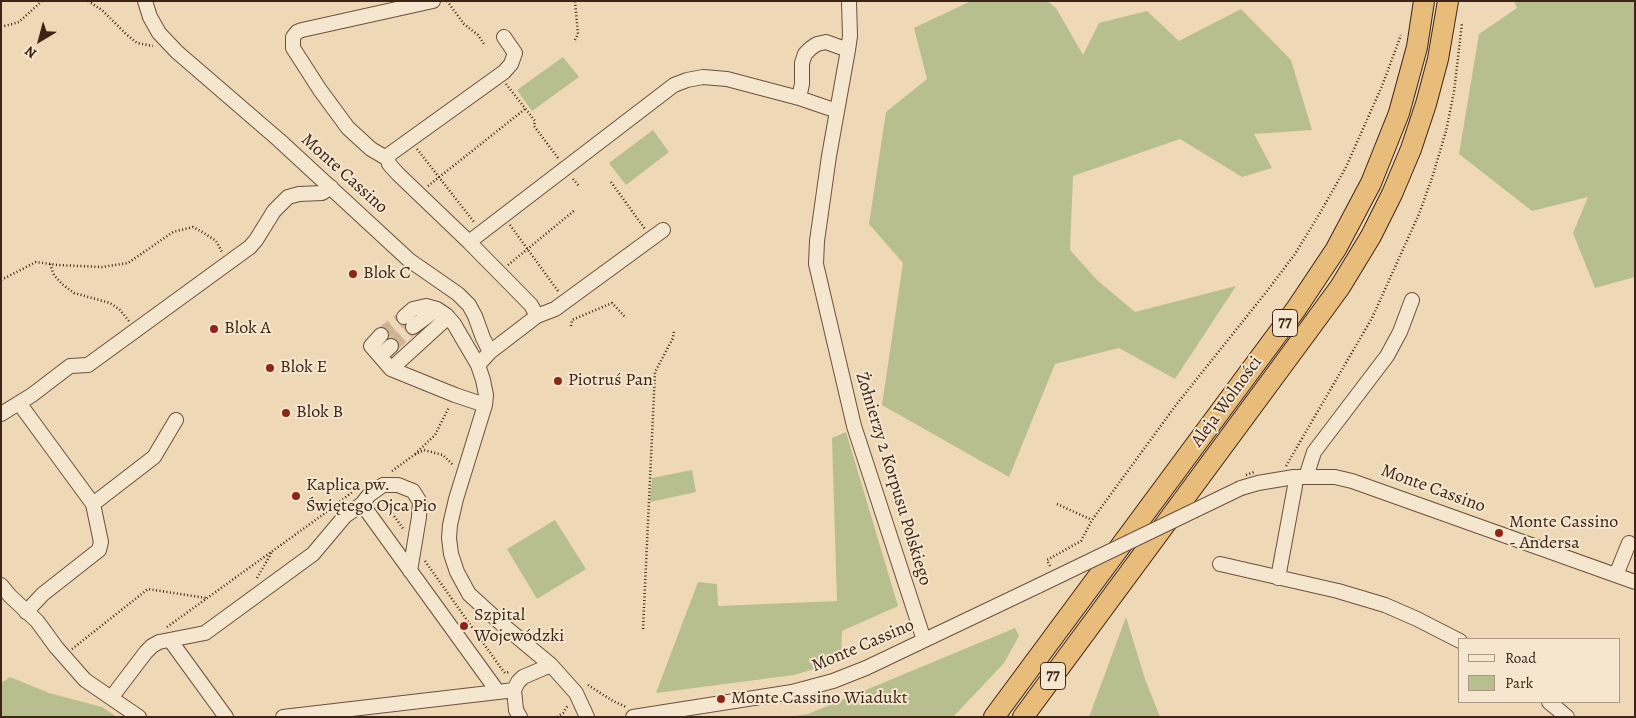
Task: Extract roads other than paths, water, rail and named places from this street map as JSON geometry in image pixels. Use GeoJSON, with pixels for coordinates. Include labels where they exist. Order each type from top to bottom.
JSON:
{"type":"FeatureCollection","features":[{"type":"Feature","properties":{"kind":"highway","name":"Aleja Wolności"},"geometry":{"type":"LineString","coordinates":[[994,717],[1263,353],[1314,283],[1336,249],[1371,183],[1398,113],[1416,47],[1424,1]]}},
{"type":"Feature","properties":{"kind":"highway","name":"Aleja Wolności"},"geometry":{"type":"LineString","coordinates":[[1023,717],[1340,287],[1371,236],[1411,150],[1438,59],[1448,1]]}},
{"type":"Feature","properties":{"kind":"street","name":"Monte Cassino"},"geometry":{"type":"LineString","coordinates":[[145,1],[150,17],[163,38],[331,187],[409,260],[458,294],[469,305],[490,352]]}},
{"type":"Feature","properties":{"kind":"street","name":"Monte Cassino"},"geometry":{"type":"LineString","coordinates":[[433,1],[302,30],[293,37],[293,48],[320,90],[348,128],[371,149],[388,159],[389,164],[531,305],[536,316]]}},
{"type":"Feature","properties":{"kind":"street","name":"Żołnierzy 2 Korpusu Polskiego"},"geometry":{"type":"LineString","coordinates":[[848,1],[850,36],[817,241],[816,264],[854,426],[924,640]]}},
{"type":"Feature","properties":{"kind":"street"},"geometry":{"type":"LineString","coordinates":[[388,159],[390,154],[504,72],[511,64],[515,53],[504,36]]}},
{"type":"Feature","properties":{"kind":"street"},"geometry":{"type":"LineString","coordinates":[[798,98],[802,84],[802,63],[805,54],[811,48],[826,42],[848,50]]}},
{"type":"Feature","properties":{"kind":"street"},"geometry":{"type":"LineString","coordinates":[[469,242],[569,173],[674,85],[687,80],[703,77],[727,79],[798,98],[837,111]]}},
{"type":"Feature","properties":{"kind":"street"},"geometry":{"type":"LineString","coordinates":[[1,414],[32,395],[70,366],[88,366],[250,247],[274,211],[288,197],[299,194],[322,193],[331,187]]}},
{"type":"Feature","properties":{"kind":"street"},"geometry":{"type":"LineString","coordinates":[[478,365],[490,352],[536,316],[555,309],[566,302],[663,230]]}},
{"type":"Feature","properties":{"kind":"street"},"geometry":{"type":"LineString","coordinates":[[1278,578],[1295,477],[1387,356],[1400,332],[1412,300]]}},
{"type":"Feature","properties":{"kind":"street"},"geometry":{"type":"LineString","coordinates":[[408,322],[413,309],[426,306],[436,309],[448,317],[478,365],[486,395],[485,405],[456,499],[450,525],[451,554],[457,572],[469,594],[551,665],[576,693],[588,717]]}},
{"type":"Feature","properties":{"kind":"street"},"geometry":{"type":"LineString","coordinates":[[391,369],[448,317]]}},
{"type":"Feature","properties":{"kind":"street"},"geometry":{"type":"LineString","coordinates":[[381,335],[371,346],[391,369],[456,396],[485,405]]}},
{"type":"Feature","properties":{"kind":"street"},"geometry":{"type":"LineString","coordinates":[[380,356],[391,346]]}},
{"type":"Feature","properties":{"kind":"street"},"geometry":{"type":"LineString","coordinates":[[19,403],[93,504],[101,542],[99,550],[43,594],[26,612]]}},
{"type":"Feature","properties":{"kind":"street"},"geometry":{"type":"LineString","coordinates":[[93,504],[154,457],[176,420]]}},
{"type":"Feature","properties":{"kind":"street","name":"Monte Cassino"},"geometry":{"type":"LineString","coordinates":[[631,712],[811,688],[866,668],[1241,488],[1258,483],[1295,477],[1334,477],[1368,486],[1635,582]]}},
{"type":"Feature","properties":{"kind":"street"},"geometry":{"type":"LineString","coordinates":[[111,698],[152,646],[167,635],[205,633],[313,554],[345,516],[383,485],[398,485],[413,491],[420,502],[410,571]]}},
{"type":"Feature","properties":{"kind":"street"},"geometry":{"type":"LineString","coordinates":[[362,504],[498,692]]}},
{"type":"Feature","properties":{"kind":"street"},"geometry":{"type":"LineString","coordinates":[[1616,575],[1628,543]]}},
{"type":"Feature","properties":{"kind":"street"},"geometry":{"type":"LineString","coordinates":[[1220,564],[1338,591],[1385,605],[1458,640]]}},
{"type":"Feature","properties":{"kind":"street"},"geometry":{"type":"LineString","coordinates":[[1,585],[36,621],[85,680],[139,717]]}},
{"type":"Feature","properties":{"kind":"street"},"geometry":{"type":"LineString","coordinates":[[167,635],[226,717]]}},
{"type":"Feature","properties":{"kind":"street"},"geometry":{"type":"LineString","coordinates":[[520,717],[516,710],[514,690],[518,682],[524,677],[551,665]]}},
{"type":"Feature","properties":{"kind":"street"},"geometry":{"type":"LineString","coordinates":[[283,717],[514,690]]}},
{"type":"Feature","properties":{"kind":"street"},"geometry":{"type":"LineString","coordinates":[[1550,703],[1566,717]]}},
{"type":"Feature","properties":{"kind":"tunnel"},"geometry":{"type":"LineString","coordinates":[[381,335],[404,317]]}},
{"type":"Feature","properties":{"kind":"tunnel"},"geometry":{"type":"LineString","coordinates":[[391,346],[413,327]]}},
{"type":"Feature","properties":{"kind":"place","name":"Blok C"},"geometry":{"type":"Point","coordinates":[353,274]}},
{"type":"Feature","properties":{"kind":"place","name":"Blok A"},"geometry":{"type":"Point","coordinates":[214,329]}},
{"type":"Feature","properties":{"kind":"place","name":"Blok E"},"geometry":{"type":"Point","coordinates":[270,368]}},
{"type":"Feature","properties":{"kind":"place","name":"Piotruś Pan"},"geometry":{"type":"Point","coordinates":[558,381]}},
{"type":"Feature","properties":{"kind":"place","name":"Blok B"},"geometry":{"type":"Point","coordinates":[286,413]}},
{"type":"Feature","properties":{"kind":"place","name":"Kaplica pw. Świętego Ojca Pio"},"geometry":{"type":"Point","coordinates":[296,496]}},
{"type":"Feature","properties":{"kind":"place","name":"Monte Cassino - Andersa"},"geometry":{"type":"Point","coordinates":[1499,533]}},
{"type":"Feature","properties":{"kind":"place","name":"Szpital Wojewódzki"},"geometry":{"type":"Point","coordinates":[464,626]}},
{"type":"Feature","properties":{"kind":"place","name":"Monte Cassino Wiadukt"},"geometry":{"type":"Point","coordinates":[721,699]}}]}
